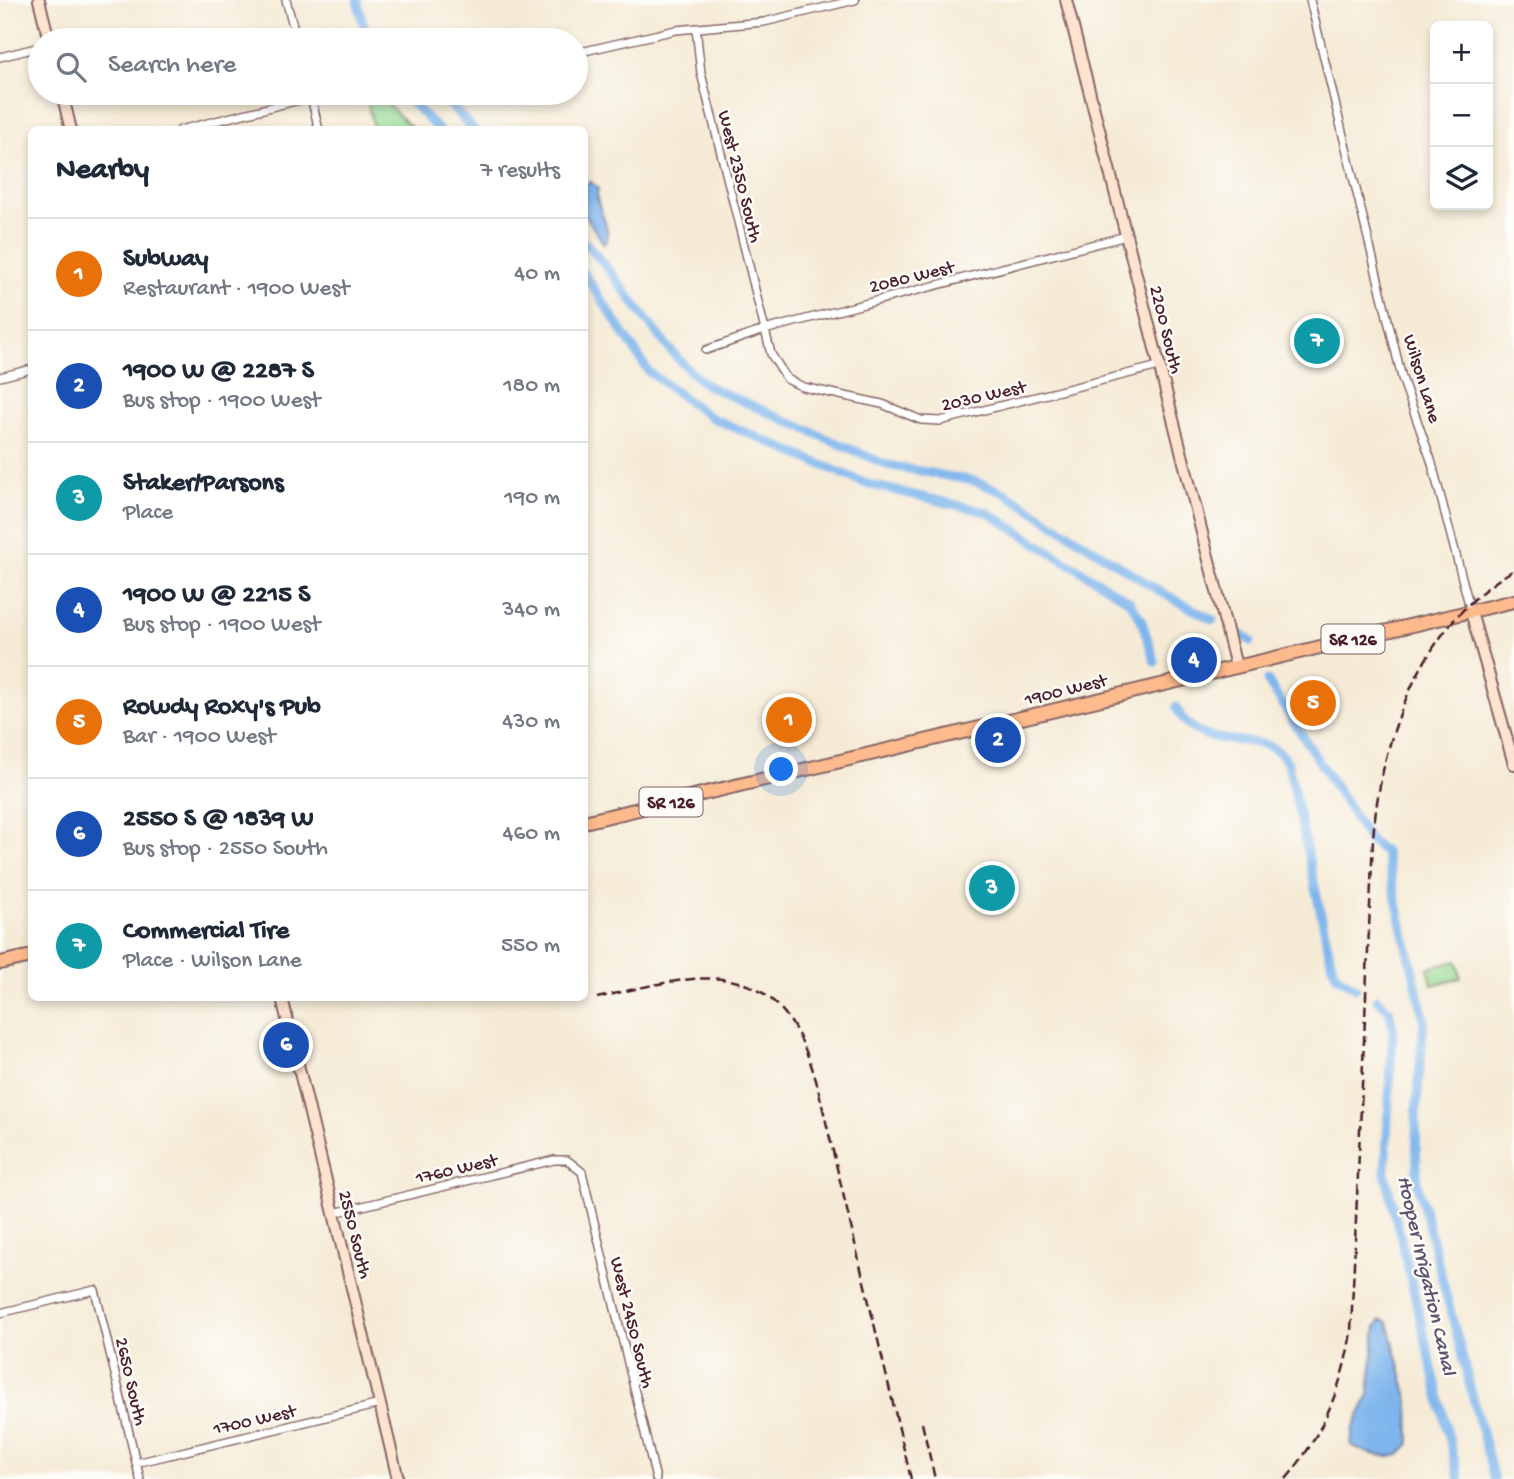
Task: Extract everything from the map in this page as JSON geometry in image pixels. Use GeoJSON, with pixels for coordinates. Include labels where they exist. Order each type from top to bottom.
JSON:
{"type":"FeatureCollection","features":[{"type":"Feature","properties":{"kind":"main road","name":"1900 West"},"geometry":{"type":"LineString","coordinates":[[588,821],[1514,601]]}},
{"type":"Feature","properties":{"kind":"main road"},"geometry":{"type":"LineString","coordinates":[[0,963],[28,957]]}},
{"type":"Feature","properties":{"kind":"street"},"geometry":{"type":"LineString","coordinates":[[39,0],[46,28]]}},
{"type":"Feature","properties":{"kind":"street"},"geometry":{"type":"LineString","coordinates":[[286,0],[294,28]]}},
{"type":"Feature","properties":{"kind":"street"},"geometry":{"type":"LineString","coordinates":[[588,50],[696,28],[764,22],[855,0]]}},
{"type":"Feature","properties":{"kind":"street","name":"2200 South"},"geometry":{"type":"LineString","coordinates":[[1066,0],[1236,666]]}},
{"type":"Feature","properties":{"kind":"street","name":"Wilson Lane"},"geometry":{"type":"LineString","coordinates":[[1310,0],[1399,365],[1431,460],[1514,764]]}},
{"type":"Feature","properties":{"kind":"street","name":"West 2350 South"},"geometry":{"type":"LineString","coordinates":[[696,28],[701,73],[764,330]]}},
{"type":"Feature","properties":{"kind":"street"},"geometry":{"type":"LineString","coordinates":[[0,57],[28,50]]}},
{"type":"Feature","properties":{"kind":"street"},"geometry":{"type":"LineString","coordinates":[[65,105],[70,126]]}},
{"type":"Feature","properties":{"kind":"street"},"geometry":{"type":"LineString","coordinates":[[195,126],[273,105]]}},
{"type":"Feature","properties":{"kind":"street"},"geometry":{"type":"LineString","coordinates":[[313,105],[318,126]]}},
{"type":"Feature","properties":{"kind":"street","name":"2080 West"},"geometry":{"type":"LineString","coordinates":[[706,350],[764,330],[1126,236]]}},
{"type":"Feature","properties":{"kind":"street","name":"2030 West"},"geometry":{"type":"LineString","coordinates":[[764,330],[771,354],[787,379],[803,387],[882,404],[921,421],[964,417],[1159,366]]}},
{"type":"Feature","properties":{"kind":"street"},"geometry":{"type":"LineString","coordinates":[[0,377],[28,370]]}},
{"type":"Feature","properties":{"kind":"street","name":"2550 South"},"geometry":{"type":"LineString","coordinates":[[283,1001],[398,1479]]}},
{"type":"Feature","properties":{"kind":"street","name":"1760 West"},"geometry":{"type":"LineString","coordinates":[[334,1213],[554,1160],[568,1160],[582,1172]]}},
{"type":"Feature","properties":{"kind":"street","name":"West 2450 South"},"geometry":{"type":"LineString","coordinates":[[582,1172],[656,1479]]}},
{"type":"Feature","properties":{"kind":"street","name":"2650 South"},"geometry":{"type":"LineString","coordinates":[[0,1313],[96,1290],[140,1479]]}},
{"type":"Feature","properties":{"kind":"street","name":"1700 West"},"geometry":{"type":"LineString","coordinates":[[136,1463],[380,1404]]}},
{"type":"Feature","properties":{"kind":"green space"},"geometry":{"type":"Polygon","coordinates":[[[368,105],[388,105],[410,126],[373,126],[368,105]]]}},
{"type":"Feature","properties":{"kind":"green space"},"geometry":{"type":"Polygon","coordinates":[[[1457,961],[1461,978],[1432,985],[1428,968],[1457,961]]]}},
{"type":"Feature","properties":{"kind":"water"},"geometry":{"type":"Polygon","coordinates":[[[591,182],[598,189],[598,203],[607,231],[604,244],[588,220],[588,183],[591,182]]]}},
{"type":"Feature","properties":{"kind":"water"},"geometry":{"type":"Polygon","coordinates":[[[1381,1320],[1388,1322],[1409,1402],[1410,1443],[1400,1455],[1393,1456],[1374,1454],[1351,1445],[1353,1429],[1369,1395],[1376,1327],[1381,1320]]]}},
{"type":"Feature","properties":{"kind":"waterway","name":"Hooper Irrigation Canal"},"geometry":{"type":"LineString","coordinates":[[357,0],[365,28]]}},
{"type":"Feature","properties":{"kind":"waterway","name":"Hooper Irrigation Canal"},"geometry":{"type":"LineString","coordinates":[[414,105],[435,126]]}},
{"type":"Feature","properties":{"kind":"waterway"},"geometry":{"type":"LineString","coordinates":[[450,105],[470,126]]}},
{"type":"Feature","properties":{"kind":"waterway"},"geometry":{"type":"LineString","coordinates":[[588,246],[672,352],[706,385],[887,465],[974,481],[1005,493],[1161,592],[1213,620]]}},
{"type":"Feature","properties":{"kind":"waterway","name":"Hooper Irrigation Canal"},"geometry":{"type":"LineString","coordinates":[[588,279],[649,372],[710,417],[867,484],[987,512],[1129,601],[1141,619],[1155,662]]}},
{"type":"Feature","properties":{"kind":"waterway"},"geometry":{"type":"LineString","coordinates":[[1237,632],[1251,641]]}},
{"type":"Feature","properties":{"kind":"waterway"},"geometry":{"type":"LineString","coordinates":[[1267,680],[1369,840],[1385,852],[1424,1019],[1416,1113],[1417,1182],[1494,1479]]}},
{"type":"Feature","properties":{"kind":"waterway","name":"Hooper Irrigation Canal"},"geometry":{"type":"LineString","coordinates":[[1176,707],[1187,724],[1201,733],[1265,745],[1278,751],[1288,763],[1332,965],[1337,976],[1356,988]]}},
{"type":"Feature","properties":{"kind":"waterway","name":"Hooper Irrigation Canal"},"geometry":{"type":"LineString","coordinates":[[1377,999],[1389,1010],[1393,1028],[1385,1173],[1459,1479]]}},
{"type":"Feature","properties":{"kind":"railway"},"geometry":{"type":"LineString","coordinates":[[1286,1479],[1299,1463],[1329,1410],[1343,1371],[1351,1331],[1373,839],[1385,762],[1396,724],[1412,686],[1431,652],[1454,620],[1482,592],[1514,570]]}},
{"type":"Feature","properties":{"kind":"railway"},"geometry":{"type":"LineString","coordinates":[[597,998],[704,978],[734,981],[760,991],[782,1010],[801,1041],[817,1084],[911,1479]]}},
{"type":"Feature","properties":{"kind":"railway"},"geometry":{"type":"LineString","coordinates":[[922,1423],[935,1479]]}},
{"type":"Feature","properties":{"kind":"place","name":"Commercial Tire"},"geometry":{"type":"Point","coordinates":[1317,341]}},
{"type":"Feature","properties":{"kind":"place","name":"1900 W @ 2215 S"},"geometry":{"type":"Point","coordinates":[1194,660]}},
{"type":"Feature","properties":{"kind":"place","name":"Rowdy Roxy's Pub"},"geometry":{"type":"Point","coordinates":[1313,703]}},
{"type":"Feature","properties":{"kind":"place","name":"Subway"},"geometry":{"type":"Point","coordinates":[789,720]}},
{"type":"Feature","properties":{"kind":"place","name":"1900 W @ 2287 S"},"geometry":{"type":"Point","coordinates":[998,740]}},
{"type":"Feature","properties":{"kind":"place","name":"Staker/Parsons"},"geometry":{"type":"Point","coordinates":[992,888]}},
{"type":"Feature","properties":{"kind":"place","name":"2550 S @ 1839 W"},"geometry":{"type":"Point","coordinates":[286,1045]}}]}
